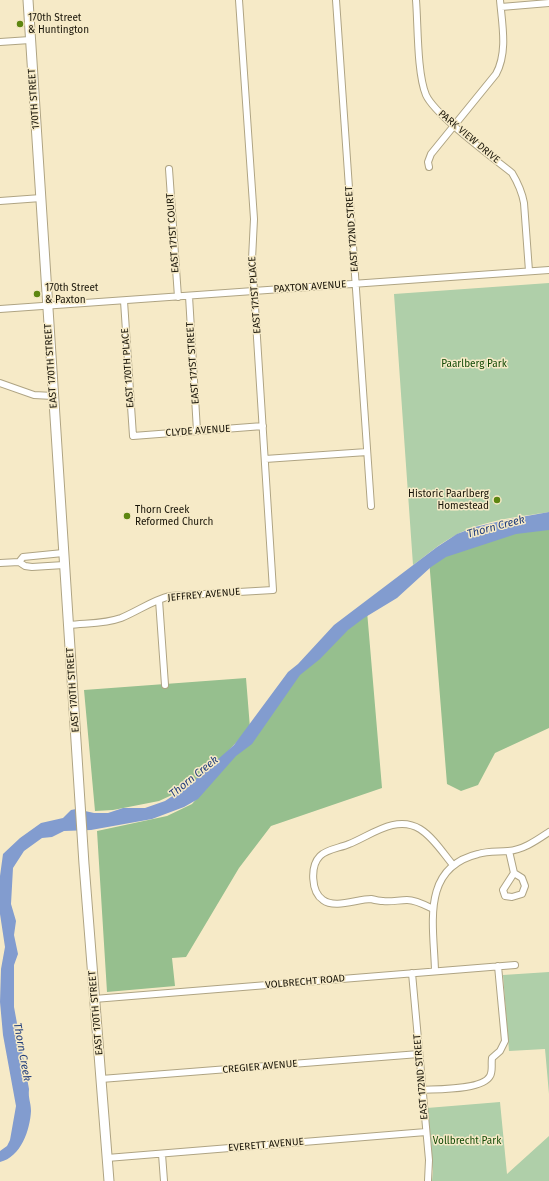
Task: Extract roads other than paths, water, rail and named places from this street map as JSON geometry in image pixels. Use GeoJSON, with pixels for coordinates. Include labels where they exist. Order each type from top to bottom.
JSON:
{"type":"FeatureCollection","features":[{"type":"Feature","properties":{"kind":"street","name":"170TH STREET"},"geometry":{"type":"LineString","coordinates":[[28,0],[41,198]]}},
{"type":"Feature","properties":{"kind":"street","name":"EAST 171ST PLACE"},"geometry":{"type":"LineString","coordinates":[[239,0],[254,219],[252,250],[254,291],[273,590]]}},
{"type":"Feature","properties":{"kind":"street","name":"EAST 172ND STREET"},"geometry":{"type":"LineString","coordinates":[[336,0],[371,506]]}},
{"type":"Feature","properties":{"kind":"street","name":"PARK VIEW DRIVE"},"geometry":{"type":"LineString","coordinates":[[416,0],[424,89],[431,104],[512,173],[522,193],[524,203],[529,271]]}},
{"type":"Feature","properties":{"kind":"street"},"geometry":{"type":"LineString","coordinates":[[429,167],[428,162],[431,154],[496,74],[500,66],[503,53],[500,0]]}},
{"type":"Feature","properties":{"kind":"street"},"geometry":{"type":"LineString","coordinates":[[501,7],[549,3]]}},
{"type":"Feature","properties":{"kind":"street"},"geometry":{"type":"LineString","coordinates":[[0,42],[30,40]]}},
{"type":"Feature","properties":{"kind":"street","name":"EAST 171ST COURT"},"geometry":{"type":"LineString","coordinates":[[169,169],[178,296]]}},
{"type":"Feature","properties":{"kind":"street"},"geometry":{"type":"LineString","coordinates":[[0,201],[41,198]]}},
{"type":"Feature","properties":{"kind":"street","name":"EAST 170TH STREET"},"geometry":{"type":"LineString","coordinates":[[41,198],[84,864],[109,1181]]}},
{"type":"Feature","properties":{"kind":"street","name":"PAXTON AVENUE"},"geometry":{"type":"LineString","coordinates":[[0,309],[549,270]]}},
{"type":"Feature","properties":{"kind":"street","name":"EAST 171ST STREET"},"geometry":{"type":"LineString","coordinates":[[189,296],[197,431]]}},
{"type":"Feature","properties":{"kind":"street","name":"EAST 170TH PLACE"},"geometry":{"type":"LineString","coordinates":[[124,301],[133,436]]}},
{"type":"Feature","properties":{"kind":"street"},"geometry":{"type":"LineString","coordinates":[[0,383],[34,395],[53,396]]}},
{"type":"Feature","properties":{"kind":"street","name":"CLYDE AVENUE"},"geometry":{"type":"LineString","coordinates":[[133,436],[263,426]]}},
{"type":"Feature","properties":{"kind":"street"},"geometry":{"type":"LineString","coordinates":[[265,459],[367,452]]}},
{"type":"Feature","properties":{"kind":"street"},"geometry":{"type":"LineString","coordinates":[[19,562],[23,556],[64,553]]}},
{"type":"Feature","properties":{"kind":"street"},"geometry":{"type":"LineString","coordinates":[[0,563],[19,562],[25,566],[32,567],[64,565]]}},
{"type":"Feature","properties":{"kind":"street","name":"JEFFREY AVENUE"},"geometry":{"type":"LineString","coordinates":[[68,625],[111,621],[129,615],[170,596],[273,590]]}},
{"type":"Feature","properties":{"kind":"street"},"geometry":{"type":"LineString","coordinates":[[159,600],[165,685]]}},
{"type":"Feature","properties":{"kind":"street"},"geometry":{"type":"LineString","coordinates":[[433,909],[412,900],[383,901],[372,899],[333,904],[327,903],[316,891],[314,875],[315,867],[320,856],[386,827],[401,825],[419,828],[428,834],[453,865]]}},
{"type":"Feature","properties":{"kind":"street"},"geometry":{"type":"LineString","coordinates":[[435,971],[433,909],[438,883],[445,872],[453,865],[478,853],[509,852],[532,843],[549,832]]}},
{"type":"Feature","properties":{"kind":"street"},"geometry":{"type":"LineString","coordinates":[[509,852],[514,873]]}},
{"type":"Feature","properties":{"kind":"street","name":"VOLBRECHT ROAD"},"geometry":{"type":"LineString","coordinates":[[94,999],[515,965]]}},
{"type":"Feature","properties":{"kind":"street"},"geometry":{"type":"LineString","coordinates":[[422,1090],[468,1086],[477,1084],[489,1078],[492,1073],[492,1058],[500,1051],[505,1041],[498,966]]}},
{"type":"Feature","properties":{"kind":"street","name":"EAST 172ND STREET"},"geometry":{"type":"LineString","coordinates":[[412,973],[429,1160],[428,1181]]}},
{"type":"Feature","properties":{"kind":"street","name":"CREGIER AVENUE"},"geometry":{"type":"LineString","coordinates":[[101,1079],[419,1054]]}},
{"type":"Feature","properties":{"kind":"street","name":"EVERETT AVENUE"},"geometry":{"type":"LineString","coordinates":[[107,1158],[426,1132]]}},
{"type":"Feature","properties":{"kind":"street"},"geometry":{"type":"LineString","coordinates":[[162,1154],[164,1181]]}},
{"type":"Feature","properties":{"kind":"water","name":"Thorn Creek"},"geometry":{"type":"Polygon","coordinates":[[[549,512],[549,530],[516,534],[446,557],[431,567],[397,598],[364,618],[348,630],[320,659],[300,675],[252,744],[236,756],[198,799],[184,807],[152,819],[91,830],[64,831],[52,837],[42,838],[24,851],[13,868],[11,904],[16,921],[14,935],[18,954],[14,965],[14,1007],[29,1089],[31,1111],[29,1126],[19,1149],[14,1155],[0,1162],[0,1151],[7,1146],[10,1140],[16,1106],[3,1035],[0,1002],[1,969],[5,947],[0,914],[0,876],[3,854],[20,838],[41,823],[63,818],[71,810],[76,809],[94,813],[108,813],[123,808],[145,808],[165,801],[189,785],[234,745],[288,672],[298,664],[334,625],[437,547],[457,534],[475,527],[549,512]]]}},
{"type":"Feature","properties":{"kind":"place","name":"170th Street & Huntington"},"geometry":{"type":"Point","coordinates":[20,24]}},
{"type":"Feature","properties":{"kind":"place","name":"170th Street & Paxton"},"geometry":{"type":"Point","coordinates":[37,294]}},
{"type":"Feature","properties":{"kind":"place","name":"Historic Paarlberg Homestead"},"geometry":{"type":"Point","coordinates":[497,500]}},
{"type":"Feature","properties":{"kind":"place","name":"Thorn Creek Reformed Church"},"geometry":{"type":"Point","coordinates":[127,516]}},
{"type":"Feature","properties":{"kind":"park label","name":"Paarlberg Park"},"geometry":{"type":"Point","coordinates":[474,364]}},
{"type":"Feature","properties":{"kind":"park label","name":"Vollbrecht Park"},"geometry":{"type":"Point","coordinates":[467,1141]}}]}
